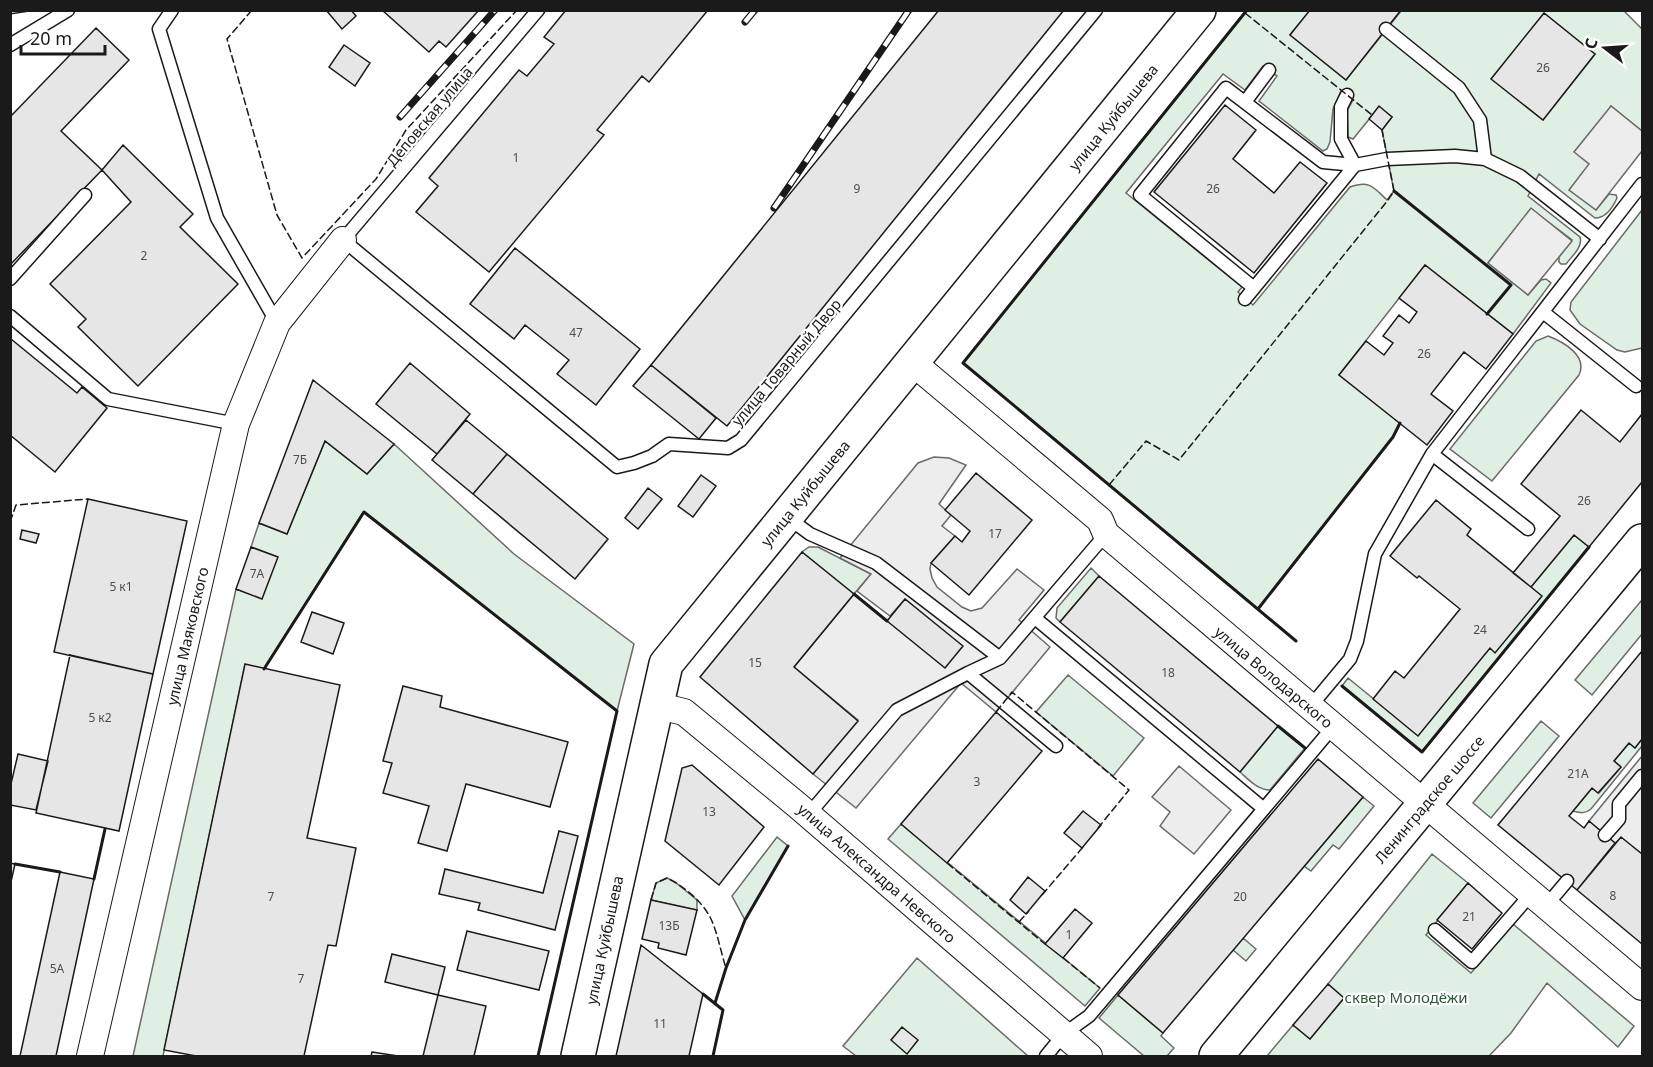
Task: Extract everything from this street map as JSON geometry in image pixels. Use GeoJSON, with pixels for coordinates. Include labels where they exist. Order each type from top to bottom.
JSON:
{"type":"FeatureCollection","features":[{"type":"Feature","properties":{"kind":"main road","name":"улица Куйбышева"},"geometry":{"type":"LineString","coordinates":[[578,1056],[666,664],[1199,10]]}},
{"type":"Feature","properties":{"kind":"main road","name":"Ленинградское шоссе"},"geometry":{"type":"LineString","coordinates":[[1216,1056],[1640,550]]}},
{"type":"Feature","properties":{"kind":"street","name":"улица Маяковского"},"geometry":{"type":"LineString","coordinates":[[90,1056],[236,424],[277,323],[343,240]]}},
{"type":"Feature","properties":{"kind":"street","name":"улица Володарского"},"geometry":{"type":"LineString","coordinates":[[912,362],[1100,520],[1106,534],[1642,987]]}},
{"type":"Feature","properties":{"kind":"street","name":"улица Александра Невского"},"geometry":{"type":"LineString","coordinates":[[656,705],[684,712],[809,814],[1089,1056]]}},
{"type":"Feature","properties":{"kind":"lane"},"geometry":{"type":"LineString","coordinates":[[10,45],[68,10]]}},
{"type":"Feature","properties":{"kind":"lane"},"geometry":{"type":"LineString","coordinates":[[172,10],[159,29],[217,218],[277,323]]}},
{"type":"Feature","properties":{"kind":"lane","name":"Деповская улица"},"geometry":{"type":"LineString","coordinates":[[343,240],[538,10]]}},
{"type":"Feature","properties":{"kind":"lane","name":"улица Товарный Двор"},"geometry":{"type":"LineString","coordinates":[[343,240],[617,467],[651,456],[669,444],[728,448],[741,440],[1096,10]]}},
{"type":"Feature","properties":{"kind":"lane"},"geometry":{"type":"LineString","coordinates":[[1386,29],[1459,88],[1480,120],[1485,159]]}},
{"type":"Feature","properties":{"kind":"lane"},"geometry":{"type":"LineString","coordinates":[[1245,102],[1269,70]]}},
{"type":"Feature","properties":{"kind":"lane"},"geometry":{"type":"LineString","coordinates":[[1254,288],[1140,195],[1226,88],[1323,162],[1355,165],[1387,159],[1455,156],[1485,159],[1520,176],[1600,239]]}},
{"type":"Feature","properties":{"kind":"lane"},"geometry":{"type":"LineString","coordinates":[[1347,95],[1341,107],[1341,139],[1355,165]]}},
{"type":"Feature","properties":{"kind":"lane"},"geometry":{"type":"LineString","coordinates":[[1245,299],[1355,165]]}},
{"type":"Feature","properties":{"kind":"lane"},"geometry":{"type":"LineString","coordinates":[[1310,707],[1350,659],[1357,641],[1375,554],[1432,454],[1642,184]]}},
{"type":"Feature","properties":{"kind":"lane"},"geometry":{"type":"LineString","coordinates":[[10,279],[85,195]]}},
{"type":"Feature","properties":{"kind":"lane"},"geometry":{"type":"LineString","coordinates":[[1543,312],[1636,386]]}},
{"type":"Feature","properties":{"kind":"lane"},"geometry":{"type":"LineString","coordinates":[[10,316],[108,399],[236,424]]}},
{"type":"Feature","properties":{"kind":"lane"},"geometry":{"type":"LineString","coordinates":[[1432,454],[1528,529]]}},
{"type":"Feature","properties":{"kind":"lane"},"geometry":{"type":"LineString","coordinates":[[786,516],[810,534],[876,563],[1000,658]]}},
{"type":"Feature","properties":{"kind":"lane"},"geometry":{"type":"LineString","coordinates":[[809,814],[897,710],[1000,658],[1106,534]]}},
{"type":"Feature","properties":{"kind":"lane"},"geometry":{"type":"LineString","coordinates":[[1035,618],[1264,809]]}},
{"type":"Feature","properties":{"kind":"lane"},"geometry":{"type":"LineString","coordinates":[[968,673],[1056,746]]}},
{"type":"Feature","properties":{"kind":"lane"},"geometry":{"type":"LineString","coordinates":[[1047,1056],[1064,1034],[1089,1016],[1333,727]]}},
{"type":"Feature","properties":{"kind":"lane"},"geometry":{"type":"LineString","coordinates":[[1605,835],[1619,819],[1619,804],[1642,776]]}},
{"type":"Feature","properties":{"kind":"lane"},"geometry":{"type":"LineString","coordinates":[[1436,930],[1472,962],[1538,900],[1567,881]]}},
{"type":"Feature","properties":{"kind":"green space"},"geometry":{"type":"Polygon","coordinates":[[[1247,11],[1310,11],[1290,35],[1346,80],[1401,11],[1624,11],[1642,29],[1642,131],[1611,106],[1590,164],[1570,189],[1596,210],[1609,194],[1616,195],[1617,198],[1613,205],[1606,214],[1595,218],[1539,174],[1528,196],[1580,237],[1581,241],[1566,264],[1561,264],[1559,257],[1572,240],[1531,209],[1488,263],[1528,295],[1541,280],[1546,279],[1551,283],[1513,334],[1425,265],[1339,375],[1400,423],[1393,437],[1258,609],[963,363],[1247,11]],[[1544,13],[1492,79],[1543,120],[1595,54],[1544,13]],[[1263,66],[1245,90],[1223,74],[1126,193],[1242,287],[1238,292],[1253,305],[1350,187],[1362,184],[1371,186],[1387,200],[1394,191],[1382,130],[1392,117],[1379,107],[1353,139],[1348,137],[1347,111],[1353,100],[1341,91],[1333,109],[1330,142],[1327,149],[1323,151],[1259,101],[1277,76],[1263,66]]]}},
{"type":"Feature","properties":{"kind":"green space"},"geometry":{"type":"Polygon","coordinates":[[[1642,210],[1642,348],[1625,352],[1617,350],[1580,324],[1570,310],[1571,302],[1642,210]]]}},
{"type":"Feature","properties":{"kind":"green space"},"geometry":{"type":"Polygon","coordinates":[[[1548,336],[1567,346],[1577,356],[1581,368],[1579,375],[1492,481],[1450,449],[1536,341],[1548,336]]]}},
{"type":"Feature","properties":{"kind":"green space"},"geometry":{"type":"Polygon","coordinates":[[[325,441],[367,474],[394,444],[514,554],[634,644],[617,711],[363,512],[264,669],[245,665],[163,1056],[133,1056],[236,589],[262,598],[277,557],[251,547],[259,523],[287,534],[325,441]]]}},
{"type":"Feature","properties":{"kind":"green space"},"geometry":{"type":"Polygon","coordinates":[[[1574,535],[1589,547],[1422,752],[1342,686],[1348,678],[1418,735],[1490,648],[1495,652],[1541,596],[1531,587],[1574,535]]]}},
{"type":"Feature","properties":{"kind":"green space"},"geometry":{"type":"Polygon","coordinates":[[[809,547],[818,547],[871,574],[854,594],[802,552],[809,547]]]}},
{"type":"Feature","properties":{"kind":"green space"},"geometry":{"type":"Polygon","coordinates":[[[1091,568],[1099,576],[1060,622],[1056,618],[1057,608],[1091,568]]]}},
{"type":"Feature","properties":{"kind":"green space"},"geometry":{"type":"Polygon","coordinates":[[[1641,601],[1642,634],[1592,695],[1575,680],[1641,601]]]}},
{"type":"Feature","properties":{"kind":"green space"},"geometry":{"type":"Polygon","coordinates":[[[1068,675],[1144,738],[1113,776],[1036,712],[1068,675]]]}},
{"type":"Feature","properties":{"kind":"green space"},"geometry":{"type":"Polygon","coordinates":[[[1541,721],[1559,736],[1491,818],[1473,803],[1541,721]]]}},
{"type":"Feature","properties":{"kind":"green space"},"geometry":{"type":"Polygon","coordinates":[[[1278,726],[1305,748],[1270,790],[1266,790],[1254,784],[1240,772],[1278,726]]]}},
{"type":"Feature","properties":{"kind":"green space"},"geometry":{"type":"Polygon","coordinates":[[[1642,739],[1642,746],[1591,809],[1583,813],[1573,811],[1592,788],[1599,793],[1621,767],[1614,761],[1629,743],[1635,748],[1642,739]]]}},
{"type":"Feature","properties":{"kind":"green space"},"geometry":{"type":"Polygon","coordinates":[[[1363,797],[1374,806],[1339,849],[1333,845],[1311,871],[1304,866],[1363,797]]]}},
{"type":"Feature","properties":{"kind":"green space"},"geometry":{"type":"Polygon","coordinates":[[[901,824],[1100,988],[1085,1006],[888,839],[901,824]]]}},
{"type":"Feature","properties":{"kind":"green space"},"geometry":{"type":"Polygon","coordinates":[[[777,837],[788,846],[745,920],[732,896],[777,837]]]}},
{"type":"Feature","properties":{"kind":"green space","name":"сквер Молодёжи"},"geometry":{"type":"Polygon","coordinates":[[[1432,854],[1468,883],[1426,935],[1471,973],[1513,924],[1634,1026],[1618,1047],[1547,983],[1511,1033],[1489,1056],[1267,1056],[1293,1025],[1310,1039],[1344,998],[1328,984],[1432,854]]]}},
{"type":"Feature","properties":{"kind":"green space"},"geometry":{"type":"Polygon","coordinates":[[[667,878],[697,900],[697,910],[651,900],[656,883],[667,878]]]}},
{"type":"Feature","properties":{"kind":"green space"},"geometry":{"type":"Polygon","coordinates":[[[1243,938],[1256,949],[1246,961],[1233,950],[1243,938]]]}},
{"type":"Feature","properties":{"kind":"green space"},"geometry":{"type":"Polygon","coordinates":[[[917,958],[1028,1056],[856,1056],[843,1046],[917,958]]]}},
{"type":"Feature","properties":{"kind":"green space"},"geometry":{"type":"Polygon","coordinates":[[[1118,995],[1163,1033],[1161,1036],[1174,1048],[1167,1056],[1144,1056],[1099,1018],[1118,995]]]}},
{"type":"Feature","properties":{"kind":"shaded area"},"geometry":{"type":"Polygon","coordinates":[[[1611,106],[1642,131],[1642,151],[1596,210],[1569,190],[1589,164],[1574,152],[1611,106]]]}},
{"type":"Feature","properties":{"kind":"shaded area"},"geometry":{"type":"Polygon","coordinates":[[[1531,208],[1572,241],[1528,295],[1488,263],[1531,208]]]}},
{"type":"Feature","properties":{"kind":"shaded area"},"geometry":{"type":"Polygon","coordinates":[[[934,457],[949,458],[966,465],[939,504],[951,515],[942,526],[955,536],[931,563],[932,578],[937,587],[962,607],[971,611],[982,608],[1017,569],[1044,590],[1019,620],[1050,647],[996,712],[961,683],[856,808],[813,774],[858,720],[794,667],[854,594],[945,667],[962,646],[905,599],[890,616],[857,591],[871,574],[840,558],[918,463],[934,457]]]}},
{"type":"Feature","properties":{"kind":"shaded area"},"geometry":{"type":"Polygon","coordinates":[[[1642,756],[1642,854],[1621,838],[1615,843],[1589,821],[1642,756]]]}},
{"type":"Feature","properties":{"kind":"shaded area"},"geometry":{"type":"Polygon","coordinates":[[[1179,766],[1231,810],[1194,854],[1160,826],[1170,812],[1152,797],[1179,766]]]}},
{"type":"Feature","properties":{"kind":"building"},"geometry":{"type":"Polygon","coordinates":[[[10,10],[36,10],[10,14],[10,10]]]}},
{"type":"Feature","properties":{"kind":"building"},"geometry":{"type":"Polygon","coordinates":[[[326,10],[351,10],[356,16],[342,29],[326,10]]]}},
{"type":"Feature","properties":{"kind":"building"},"geometry":{"type":"Polygon","coordinates":[[[382,10],[479,10],[446,47],[439,41],[429,52],[382,10]]]}},
{"type":"Feature","properties":{"kind":"building"},"geometry":{"type":"Polygon","coordinates":[[[566,10],[708,10],[649,82],[642,76],[597,130],[604,135],[489,272],[416,212],[438,186],[429,178],[519,70],[527,76],[554,44],[544,37],[566,10]]]}},
{"type":"Feature","properties":{"kind":"building"},"geometry":{"type":"Polygon","coordinates":[[[939,10],[1064,10],[727,426],[651,365],[939,10]]]}},
{"type":"Feature","properties":{"kind":"building"},"geometry":{"type":"Polygon","coordinates":[[[1310,10],[1401,10],[1346,80],[1290,35],[1310,10]]]}},
{"type":"Feature","properties":{"kind":"building"},"geometry":{"type":"Polygon","coordinates":[[[1544,13],[1595,54],[1543,120],[1491,79],[1544,13]]]}},
{"type":"Feature","properties":{"kind":"building"},"geometry":{"type":"Polygon","coordinates":[[[96,28],[129,60],[61,131],[102,170],[10,265],[10,117],[96,28]]]}},
{"type":"Feature","properties":{"kind":"building"},"geometry":{"type":"Polygon","coordinates":[[[344,45],[370,63],[355,86],[329,67],[344,45]]]}},
{"type":"Feature","properties":{"kind":"building"},"geometry":{"type":"Polygon","coordinates":[[[1225,105],[1256,130],[1233,159],[1274,193],[1300,162],[1327,183],[1254,273],[1154,192],[1225,105]]]}},
{"type":"Feature","properties":{"kind":"building"},"geometry":{"type":"Polygon","coordinates":[[[1379,106],[1392,117],[1382,130],[1369,119],[1379,106]]]}},
{"type":"Feature","properties":{"kind":"building"},"geometry":{"type":"Polygon","coordinates":[[[123,145],[193,214],[180,227],[238,284],[138,386],[78,327],[86,319],[50,284],[131,202],[102,170],[123,145]]]}},
{"type":"Feature","properties":{"kind":"building"},"geometry":{"type":"Polygon","coordinates":[[[515,248],[640,349],[596,405],[557,374],[569,360],[525,325],[514,339],[470,304],[515,248]]]}},
{"type":"Feature","properties":{"kind":"building"},"geometry":{"type":"Polygon","coordinates":[[[1425,265],[1513,334],[1486,369],[1464,352],[1431,394],[1453,411],[1427,445],[1339,375],[1366,341],[1384,355],[1393,343],[1383,336],[1399,315],[1409,323],[1417,312],[1399,298],[1425,265]]]}},
{"type":"Feature","properties":{"kind":"building"},"geometry":{"type":"Polygon","coordinates":[[[11,339],[77,393],[82,387],[107,408],[55,472],[10,435],[11,339]]]}},
{"type":"Feature","properties":{"kind":"building"},"geometry":{"type":"Polygon","coordinates":[[[410,363],[470,414],[437,454],[376,404],[410,363]]]}},
{"type":"Feature","properties":{"kind":"building"},"geometry":{"type":"Polygon","coordinates":[[[651,365],[716,418],[699,439],[633,386],[651,365]]]}},
{"type":"Feature","properties":{"kind":"building"},"geometry":{"type":"Polygon","coordinates":[[[313,380],[394,444],[367,474],[325,441],[287,534],[259,523],[313,380]]]}},
{"type":"Feature","properties":{"kind":"building"},"geometry":{"type":"Polygon","coordinates":[[[1581,410],[1620,442],[1642,414],[1642,482],[1589,547],[1574,535],[1531,587],[1513,573],[1560,516],[1521,484],[1581,410]]]}},
{"type":"Feature","properties":{"kind":"building"},"geometry":{"type":"Polygon","coordinates":[[[466,420],[507,454],[473,494],[432,460],[466,420]]]}},
{"type":"Feature","properties":{"kind":"building"},"geometry":{"type":"Polygon","coordinates":[[[507,454],[608,539],[575,579],[473,494],[507,454]]]}},
{"type":"Feature","properties":{"kind":"building"},"geometry":{"type":"Polygon","coordinates":[[[976,473],[1032,520],[969,595],[931,563],[955,536],[962,542],[970,531],[945,510],[976,473]]]}},
{"type":"Feature","properties":{"kind":"building"},"geometry":{"type":"Polygon","coordinates":[[[701,475],[716,486],[693,517],[678,506],[701,475]]]}},
{"type":"Feature","properties":{"kind":"building"},"geometry":{"type":"Polygon","coordinates":[[[648,488],[662,499],[638,529],[625,518],[648,488]]]}},
{"type":"Feature","properties":{"kind":"building"},"geometry":{"type":"Polygon","coordinates":[[[88,499],[187,521],[153,674],[54,652],[88,499]]]}},
{"type":"Feature","properties":{"kind":"building"},"geometry":{"type":"Polygon","coordinates":[[[1436,500],[1471,529],[1467,535],[1542,596],[1495,653],[1490,648],[1418,736],[1373,699],[1395,671],[1404,678],[1460,609],[1390,556],[1436,500]]]}},
{"type":"Feature","properties":{"kind":"building"},"geometry":{"type":"Polygon","coordinates":[[[22,530],[39,534],[36,543],[20,539],[22,530]]]}},
{"type":"Feature","properties":{"kind":"building"},"geometry":{"type":"Polygon","coordinates":[[[251,547],[278,557],[262,599],[236,589],[251,547]]]}},
{"type":"Feature","properties":{"kind":"building"},"geometry":{"type":"Polygon","coordinates":[[[802,552],[854,594],[794,667],[858,721],[813,774],[700,677],[802,552]]]}},
{"type":"Feature","properties":{"kind":"building"},"geometry":{"type":"Polygon","coordinates":[[[1099,576],[1278,726],[1240,772],[1060,622],[1099,576]]]}},
{"type":"Feature","properties":{"kind":"building"},"geometry":{"type":"Polygon","coordinates":[[[905,599],[963,646],[945,668],[887,621],[905,599]]]}},
{"type":"Feature","properties":{"kind":"building"},"geometry":{"type":"Polygon","coordinates":[[[312,612],[344,623],[333,654],[301,642],[312,612]]]}},
{"type":"Feature","properties":{"kind":"building"},"geometry":{"type":"Polygon","coordinates":[[[1642,651],[1642,739],[1635,748],[1629,743],[1614,761],[1621,767],[1598,793],[1592,788],[1569,816],[1584,828],[1589,821],[1615,843],[1577,890],[1498,825],[1642,651]]]}},
{"type":"Feature","properties":{"kind":"building"},"geometry":{"type":"Polygon","coordinates":[[[70,655],[153,674],[119,831],[36,813],[70,655]]]}},
{"type":"Feature","properties":{"kind":"building"},"geometry":{"type":"Polygon","coordinates":[[[245,664],[340,685],[307,838],[356,848],[336,946],[328,945],[304,1056],[196,1056],[164,1050],[245,664]]]}},
{"type":"Feature","properties":{"kind":"building"},"geometry":{"type":"Polygon","coordinates":[[[403,686],[442,696],[440,707],[568,742],[550,807],[466,784],[447,851],[418,843],[429,806],[383,793],[392,763],[383,761],[403,686]]]}},
{"type":"Feature","properties":{"kind":"building"},"geometry":{"type":"Polygon","coordinates":[[[996,712],[1042,751],[947,863],[901,824],[996,712]]]}},
{"type":"Feature","properties":{"kind":"building"},"geometry":{"type":"Polygon","coordinates":[[[18,754],[48,761],[36,810],[10,805],[10,788],[18,754]]]}},
{"type":"Feature","properties":{"kind":"building"},"geometry":{"type":"Polygon","coordinates":[[[1318,759],[1363,797],[1163,1033],[1118,995],[1318,759]]]}},
{"type":"Feature","properties":{"kind":"building"},"geometry":{"type":"Polygon","coordinates":[[[692,765],[764,827],[719,885],[665,841],[682,768],[692,765]]]}},
{"type":"Feature","properties":{"kind":"building"},"geometry":{"type":"Polygon","coordinates":[[[1083,811],[1101,825],[1082,848],[1064,833],[1083,811]]]}},
{"type":"Feature","properties":{"kind":"building"},"geometry":{"type":"Polygon","coordinates":[[[559,831],[578,836],[555,930],[478,910],[480,903],[439,894],[445,869],[543,893],[559,831]]]}},
{"type":"Feature","properties":{"kind":"building"},"geometry":{"type":"Polygon","coordinates":[[[1621,837],[1642,854],[1642,944],[1577,890],[1621,837]]]}},
{"type":"Feature","properties":{"kind":"building"},"geometry":{"type":"Polygon","coordinates":[[[10,863],[15,864],[10,886],[10,863]]]}},
{"type":"Feature","properties":{"kind":"building"},"geometry":{"type":"Polygon","coordinates":[[[60,872],[94,879],[56,1056],[20,1056],[60,872]]]}},
{"type":"Feature","properties":{"kind":"building"},"geometry":{"type":"Polygon","coordinates":[[[1028,877],[1045,891],[1026,914],[1010,900],[1028,877]]]}},
{"type":"Feature","properties":{"kind":"building"},"geometry":{"type":"Polygon","coordinates":[[[1468,883],[1502,913],[1472,949],[1437,920],[1468,883]]]}},
{"type":"Feature","properties":{"kind":"building"},"geometry":{"type":"Polygon","coordinates":[[[651,900],[697,910],[686,955],[658,948],[659,943],[642,939],[651,900]]]}},
{"type":"Feature","properties":{"kind":"building"},"geometry":{"type":"Polygon","coordinates":[[[1075,909],[1092,923],[1063,958],[1045,944],[1075,909]]]}},
{"type":"Feature","properties":{"kind":"building"},"geometry":{"type":"Polygon","coordinates":[[[467,931],[549,951],[539,990],[457,970],[467,931]]]}},
{"type":"Feature","properties":{"kind":"building"},"geometry":{"type":"Polygon","coordinates":[[[641,945],[703,994],[689,1056],[616,1056],[641,945]]]}},
{"type":"Feature","properties":{"kind":"building"},"geometry":{"type":"Polygon","coordinates":[[[392,954],[445,967],[438,995],[385,982],[392,954]]]}},
{"type":"Feature","properties":{"kind":"building"},"geometry":{"type":"Polygon","coordinates":[[[1328,984],[1344,998],[1310,1039],[1293,1025],[1328,984]]]}},
{"type":"Feature","properties":{"kind":"building"},"geometry":{"type":"Polygon","coordinates":[[[438,995],[486,1006],[474,1056],[423,1056],[438,995]]]}},
{"type":"Feature","properties":{"kind":"building"},"geometry":{"type":"Polygon","coordinates":[[[902,1027],[918,1040],[907,1054],[891,1040],[902,1027]]]}},
{"type":"Feature","properties":{"kind":"building"},"geometry":{"type":"Polygon","coordinates":[[[372,1052],[398,1056],[371,1056],[372,1052]]]}},
{"type":"Feature","properties":{"kind":"railway"},"geometry":{"type":"LineString","coordinates":[[400,117],[495,10]]}},
{"type":"Feature","properties":{"kind":"railway"},"geometry":{"type":"LineString","coordinates":[[745,22],[755,10]]}},
{"type":"Feature","properties":{"kind":"railway"},"geometry":{"type":"LineString","coordinates":[[774,208],[909,10]]}},
{"type":"Feature","properties":{"kind":"fence"},"geometry":{"type":"LineString","coordinates":[[252,10],[227,39],[277,215],[302,258],[376,179],[406,130],[517,10]]}},
{"type":"Feature","properties":{"kind":"fence"},"geometry":{"type":"LineString","coordinates":[[1247,10],[963,363],[1258,609]]}},
{"type":"Feature","properties":{"kind":"fence"},"geometry":{"type":"LineString","coordinates":[[1245,13],[1372,115]]}},
{"type":"Feature","properties":{"kind":"fence"},"geometry":{"type":"LineString","coordinates":[[1109,485],[1146,441],[1179,460],[1388,200],[1394,191],[1382,130]]}},
{"type":"Feature","properties":{"kind":"fence"},"geometry":{"type":"LineString","coordinates":[[10,522],[16,505],[88,499]]}},
{"type":"Feature","properties":{"kind":"fence"},"geometry":{"type":"LineString","coordinates":[[996,712],[1012,692],[1129,790],[1098,828]]}},
{"type":"Feature","properties":{"kind":"fence"},"geometry":{"type":"LineString","coordinates":[[1042,895],[1083,847]]}},
{"type":"Feature","properties":{"kind":"fence"},"geometry":{"type":"LineString","coordinates":[[947,863],[1045,944]]}},
{"type":"Feature","properties":{"kind":"fence"},"geometry":{"type":"LineString","coordinates":[[651,900],[656,883],[667,878],[691,894],[710,917],[726,968]]}},
{"type":"Feature","properties":{"kind":"fence"},"geometry":{"type":"LineString","coordinates":[[1019,922],[1029,911]]}},
{"type":"Feature","properties":{"kind":"fence"},"geometry":{"type":"LineString","coordinates":[[1063,958],[1100,988]]}},
{"type":"Feature","properties":{"kind":"wall"},"geometry":{"type":"LineString","coordinates":[[1247,10],[963,363],[1296,641]]}},
{"type":"Feature","properties":{"kind":"wall"},"geometry":{"type":"LineString","coordinates":[[1394,191],[1511,285],[1487,314]]}},
{"type":"Feature","properties":{"kind":"wall"},"geometry":{"type":"LineString","coordinates":[[1258,609],[1393,437],[1400,423]]}},
{"type":"Feature","properties":{"kind":"wall"},"geometry":{"type":"LineString","coordinates":[[264,669],[364,512],[617,711],[538,1056]]}},
{"type":"Feature","properties":{"kind":"wall"},"geometry":{"type":"LineString","coordinates":[[1342,686],[1422,752],[1589,547]]}},
{"type":"Feature","properties":{"kind":"wall"},"geometry":{"type":"LineString","coordinates":[[854,594],[887,621]]}},
{"type":"Feature","properties":{"kind":"wall"},"geometry":{"type":"LineString","coordinates":[[1278,726],[1305,748]]}},
{"type":"Feature","properties":{"kind":"wall"},"geometry":{"type":"LineString","coordinates":[[94,879],[105,829]]}},
{"type":"Feature","properties":{"kind":"wall"},"geometry":{"type":"LineString","coordinates":[[715,1003],[745,920],[788,846]]}},
{"type":"Feature","properties":{"kind":"wall"},"geometry":{"type":"LineString","coordinates":[[15,864],[60,872]]}},
{"type":"Feature","properties":{"kind":"wall"},"geometry":{"type":"LineString","coordinates":[[703,994],[723,1010],[713,1056]]}}]}
